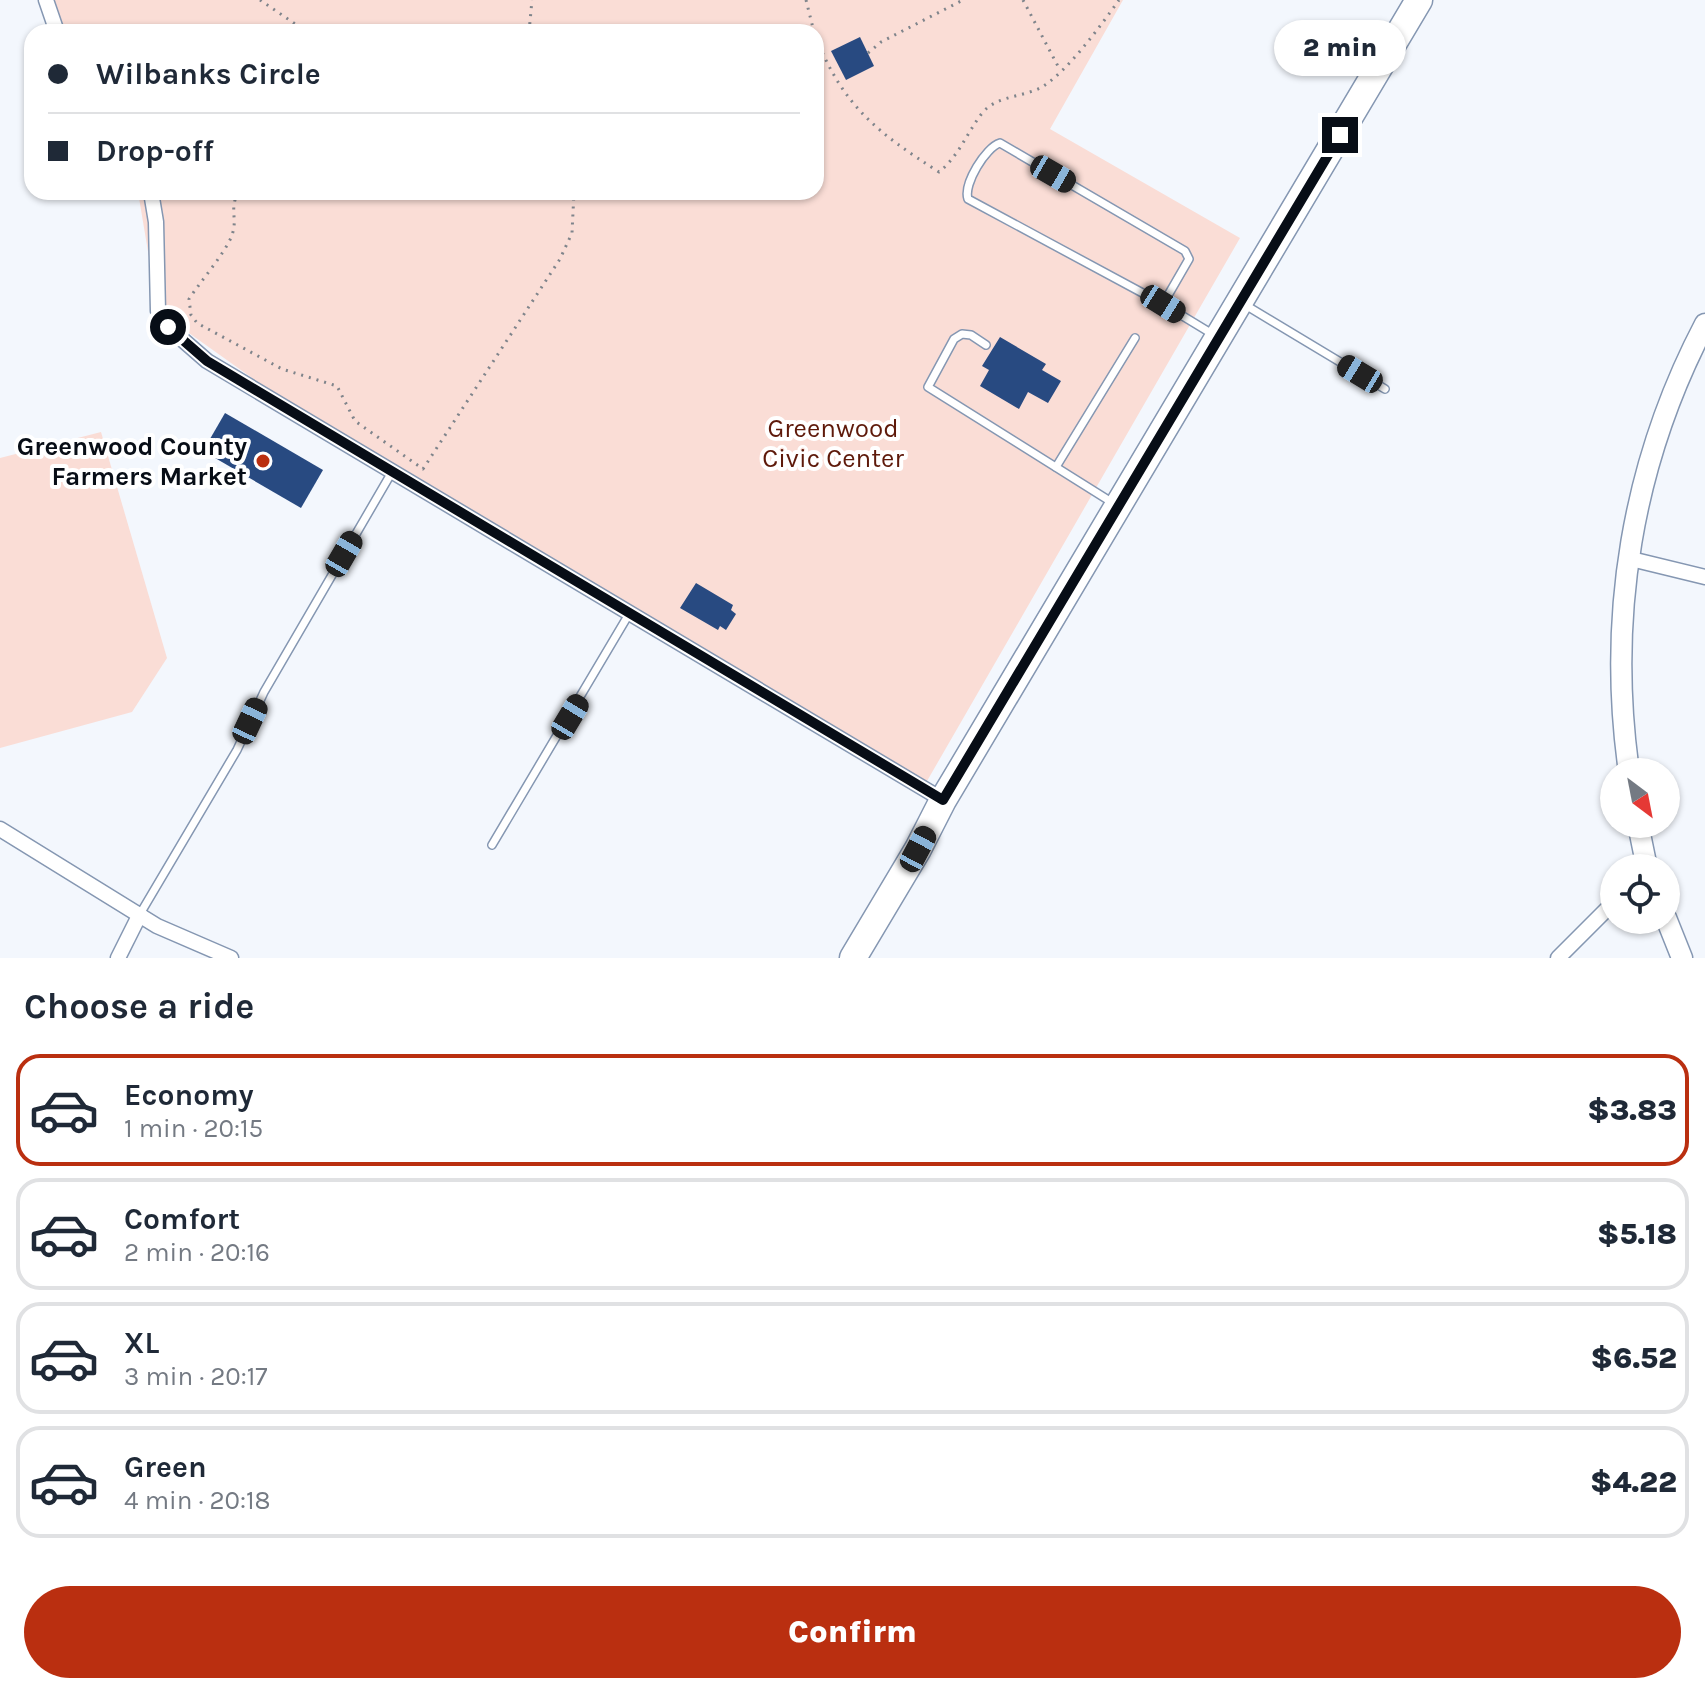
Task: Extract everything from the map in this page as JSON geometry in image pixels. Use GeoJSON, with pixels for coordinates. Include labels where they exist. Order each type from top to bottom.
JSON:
{"type":"FeatureCollection","features":[{"type":"Feature","properties":{"kind":"highway"},"geometry":{"type":"LineString","coordinates":[[853,958],[918,849],[943,800],[1419,0]]}},
{"type":"Feature","properties":{"kind":"street"},"geometry":{"type":"LineString","coordinates":[[46,0],[54,24]]}},
{"type":"Feature","properties":{"kind":"street"},"geometry":{"type":"LineString","coordinates":[[152,200],[156,222],[158,311],[168,327],[207,361],[943,800]]}},
{"type":"Feature","properties":{"kind":"street"},"geometry":{"type":"LineString","coordinates":[[1628,758],[1620,674],[1627,558],[1660,424],[1705,324]]}},
{"type":"Feature","properties":{"kind":"street"},"geometry":{"type":"LineString","coordinates":[[1627,558],[1705,577]]}},
{"type":"Feature","properties":{"kind":"street"},"geometry":{"type":"LineString","coordinates":[[0,829],[157,926],[231,958]]}},
{"type":"Feature","properties":{"kind":"street"},"geometry":{"type":"LineString","coordinates":[[118,958],[140,914]]}},
{"type":"Feature","properties":{"kind":"street"},"geometry":{"type":"LineString","coordinates":[[1558,958],[1600,916]]}},
{"type":"Feature","properties":{"kind":"street"},"geometry":{"type":"LineString","coordinates":[[1672,934],[1682,958]]}},
{"type":"Feature","properties":{"kind":"lane"},"geometry":{"type":"LineString","coordinates":[[1163,304],[1189,259],[1185,251],[1000,143],[990,148],[967,186],[968,199],[1163,304],[1219,338]]}},
{"type":"Feature","properties":{"kind":"lane"},"geometry":{"type":"LineString","coordinates":[[1241,302],[1385,389]]}},
{"type":"Feature","properties":{"kind":"lane"},"geometry":{"type":"LineString","coordinates":[[986,345],[971,335],[962,334],[954,339],[928,387],[1119,506]]}},
{"type":"Feature","properties":{"kind":"lane"},"geometry":{"type":"LineString","coordinates":[[1056,467],[1135,338]]}},
{"type":"Feature","properties":{"kind":"lane"},"geometry":{"type":"LineString","coordinates":[[140,914],[237,750],[264,692],[392,472]]}},
{"type":"Feature","properties":{"kind":"lane"},"geometry":{"type":"LineString","coordinates":[[492,845],[629,614]]}},
{"type":"Feature","properties":{"kind":"path"},"geometry":{"type":"LineString","coordinates":[[260,0],[295,24]]}},
{"type":"Feature","properties":{"kind":"path"},"geometry":{"type":"LineString","coordinates":[[530,24],[532,0]]}},
{"type":"Feature","properties":{"kind":"path"},"geometry":{"type":"LineString","coordinates":[[806,0],[812,24]]}},
{"type":"Feature","properties":{"kind":"path"},"geometry":{"type":"LineString","coordinates":[[868,53],[881,42],[963,0]]}},
{"type":"Feature","properties":{"kind":"path"},"geometry":{"type":"LineString","coordinates":[[1023,0],[1060,70]]}},
{"type":"Feature","properties":{"kind":"path"},"geometry":{"type":"LineString","coordinates":[[824,58],[848,99],[875,128],[939,172],[953,161],[983,112],[994,104],[1039,88],[1098,30],[1119,0]]}},
{"type":"Feature","properties":{"kind":"path"},"geometry":{"type":"LineString","coordinates":[[234,200],[232,237],[189,299],[191,315],[197,323],[282,369],[337,386],[355,421],[423,469],[560,259],[572,233],[574,200]]}},
{"type":"Feature","properties":{"kind":"green space","name":"Greenwood Civic Center"},"geometry":{"type":"Polygon","coordinates":[[[49,0],[1123,0],[1050,129],[1240,238],[923,788],[339,440],[158,311],[139,200],[824,200],[824,24],[62,24],[49,0]]]}},
{"type":"Feature","properties":{"kind":"green space"},"geometry":{"type":"Polygon","coordinates":[[[101,432],[167,658],[132,712],[0,748],[0,458],[101,432]]]}},
{"type":"Feature","properties":{"kind":"building"},"geometry":{"type":"Polygon","coordinates":[[[860,37],[874,66],[846,80],[831,51],[860,37]]]}},
{"type":"Feature","properties":{"kind":"building"},"geometry":{"type":"Polygon","coordinates":[[[1000,337],[1046,364],[1042,370],[1061,381],[1048,403],[1028,392],[1019,409],[980,386],[989,370],[982,366],[1000,337]]]}},
{"type":"Feature","properties":{"kind":"building","name":"Greenwood County Farmers Market"},"geometry":{"type":"Polygon","coordinates":[[[225,413],[323,470],[301,508],[203,451],[225,413]]]}},
{"type":"Feature","properties":{"kind":"building"},"geometry":{"type":"Polygon","coordinates":[[[696,583],[733,605],[731,610],[736,614],[726,630],[720,626],[718,630],[680,608],[696,583]]]}},
{"type":"Feature","properties":{"kind":"place","name":"Greenwood County Farmers Market"},"geometry":{"type":"Point","coordinates":[263,461]}},
{"type":"Feature","properties":{"kind":"route"},"geometry":{"type":"LineString","coordinates":[[168,327],[207,361],[943,800],[1340,135]]}}]}
